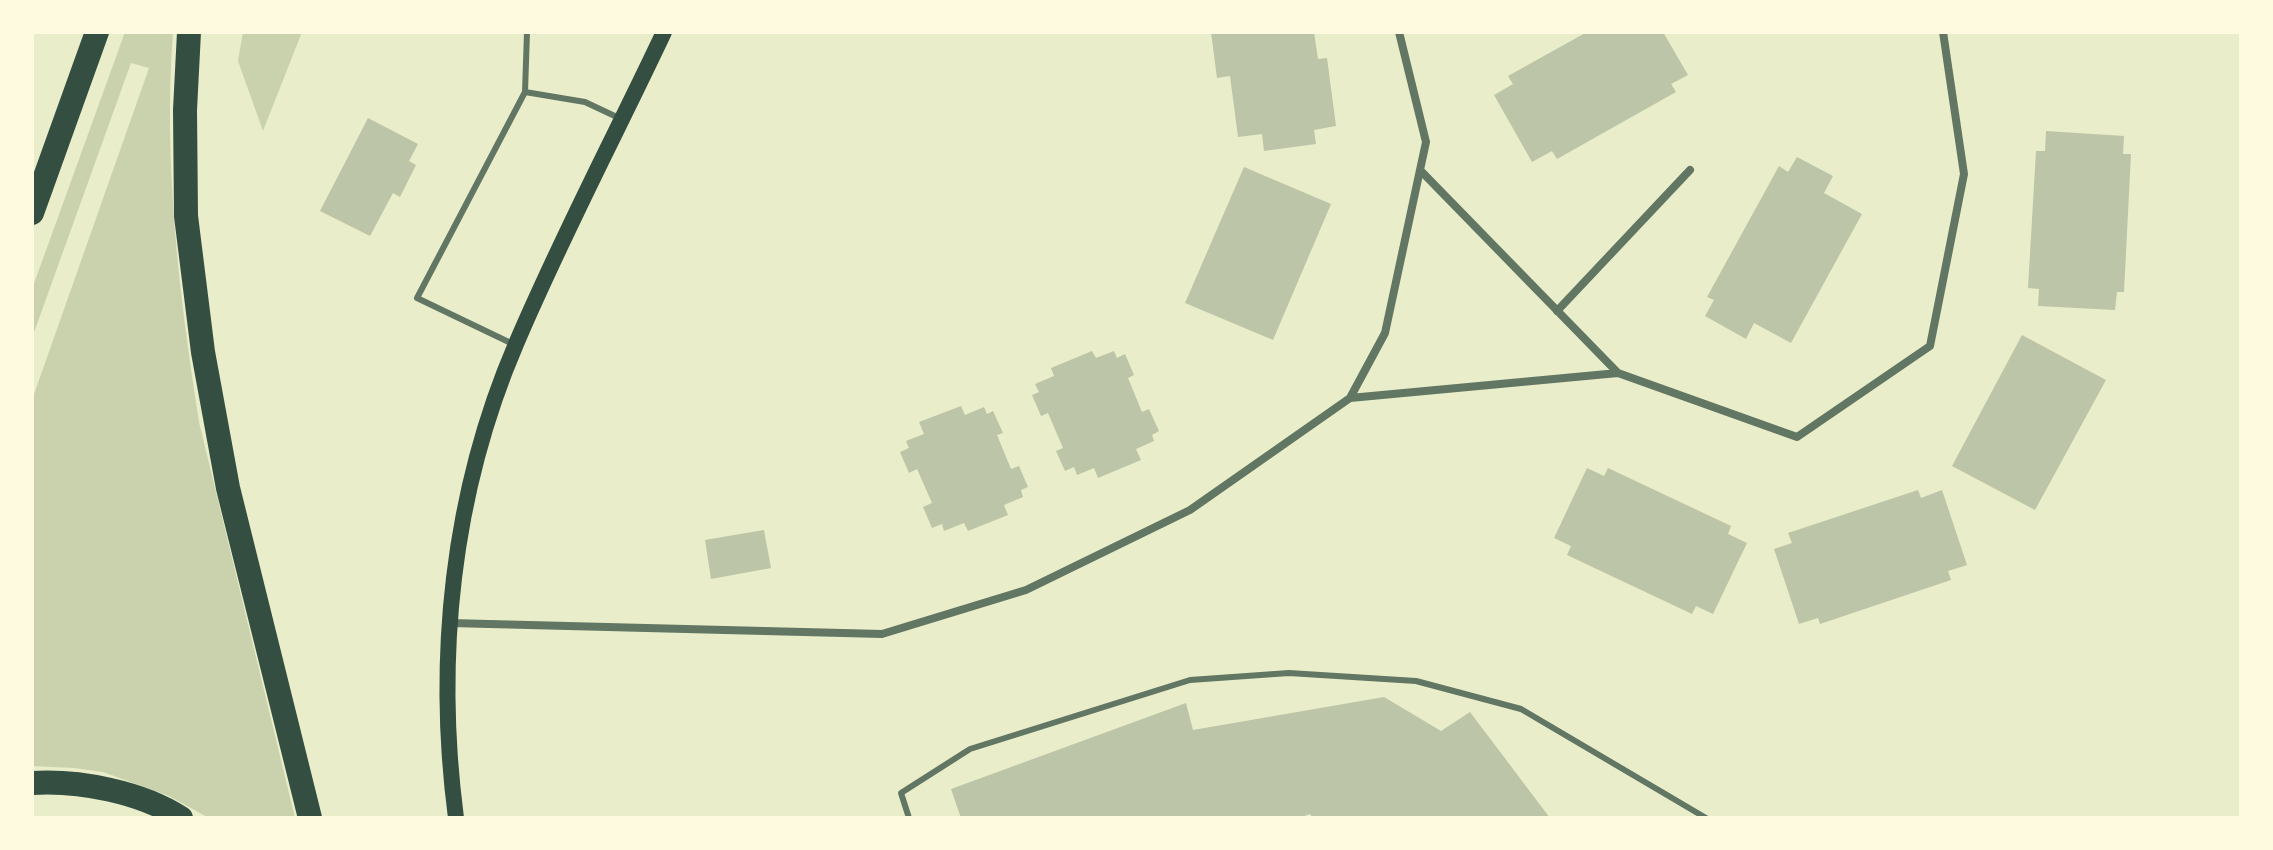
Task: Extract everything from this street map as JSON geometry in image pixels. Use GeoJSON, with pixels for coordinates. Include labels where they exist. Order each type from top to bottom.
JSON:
{"type":"FeatureCollection","features":[{"type":"Feature","properties":{"kind":"highway"},"geometry":{"type":"LineString","coordinates":[[32,213],[97,32]]}},
{"type":"Feature","properties":{"kind":"highway"},"geometry":{"type":"LineString","coordinates":[[189,32],[185,110],[186,216],[203,352],[228,488],[310,818]]}},
{"type":"Feature","properties":{"kind":"highway"},"geometry":{"type":"LineString","coordinates":[[32,783],[56,782],[118,791],[181,818]]}},
{"type":"Feature","properties":{"kind":"main road"},"geometry":{"type":"LineString","coordinates":[[456,818],[447,716],[449,623],[454,572],[472,476],[515,345],[664,32]]}},
{"type":"Feature","properties":{"kind":"street"},"geometry":{"type":"LineString","coordinates":[[449,623],[882,634],[1026,590],[1190,510],[1350,398],[1385,333],[1426,142],[1399,32]]}},
{"type":"Feature","properties":{"kind":"street"},"geometry":{"type":"LineString","coordinates":[[1350,398],[1618,373],[1797,437],[1930,346],[1964,174],[1943,32]]}},
{"type":"Feature","properties":{"kind":"street"},"geometry":{"type":"LineString","coordinates":[[1420,170],[1618,373]]}},
{"type":"Feature","properties":{"kind":"street"},"geometry":{"type":"LineString","coordinates":[[1557,311],[1690,170]]}},
{"type":"Feature","properties":{"kind":"lane"},"geometry":{"type":"LineString","coordinates":[[515,345],[417,298],[525,92],[527,32]]}},
{"type":"Feature","properties":{"kind":"lane"},"geometry":{"type":"LineString","coordinates":[[525,92],[585,102],[622,120]]}},
{"type":"Feature","properties":{"kind":"lane"},"geometry":{"type":"LineString","coordinates":[[909,818],[901,793],[970,749],[1190,680],[1289,673],[1416,681],[1521,709],[1706,818]]}},
{"type":"Feature","properties":{"kind":"green space"},"geometry":{"type":"Polygon","coordinates":[[[125,32],[173,32],[170,130],[175,228],[199,422],[295,818],[209,818],[169,796],[103,772],[32,766],[32,400],[149,68],[131,63],[32,338],[32,289],[125,32]]]}},
{"type":"Feature","properties":{"kind":"green space"},"geometry":{"type":"Polygon","coordinates":[[[243,32],[302,32],[263,131],[238,61],[243,32]]]}},
{"type":"Feature","properties":{"kind":"building"},"geometry":{"type":"Polygon","coordinates":[[[1211,32],[1314,32],[1318,59],[1327,58],[1336,126],[1314,130],[1316,144],[1264,151],[1262,134],[1238,137],[1230,76],[1217,78],[1211,32]]]}},
{"type":"Feature","properties":{"kind":"building"},"geometry":{"type":"Polygon","coordinates":[[[1587,32],[1663,32],[1688,75],[1671,84],[1676,92],[1557,159],[1552,151],[1532,162],[1494,95],[1513,84],[1508,76],[1587,32]]]}},
{"type":"Feature","properties":{"kind":"building"},"geometry":{"type":"Polygon","coordinates":[[[368,118],[418,144],[409,161],[416,165],[400,197],[393,193],[370,236],[320,211],[368,118]]]}},
{"type":"Feature","properties":{"kind":"building"},"geometry":{"type":"Polygon","coordinates":[[[2046,131],[2124,136],[2123,154],[2131,154],[2124,292],[2117,292],[2115,310],[2038,306],[2039,289],[2028,288],[2036,151],[2045,151],[2046,131]]]}},
{"type":"Feature","properties":{"kind":"building"},"geometry":{"type":"Polygon","coordinates":[[[1797,157],[1833,176],[1824,193],[1862,214],[1791,343],[1754,323],[1746,339],[1705,316],[1714,300],[1707,297],[1779,166],[1788,172],[1797,157]]]}},
{"type":"Feature","properties":{"kind":"building"},"geometry":{"type":"Polygon","coordinates":[[[1244,167],[1331,204],[1273,340],[1185,303],[1244,167]]]}},
{"type":"Feature","properties":{"kind":"building"},"geometry":{"type":"Polygon","coordinates":[[[2022,335],[2106,380],[2035,510],[1952,466],[2022,335]]]}},
{"type":"Feature","properties":{"kind":"building"},"geometry":{"type":"Polygon","coordinates":[[[1092,351],[1096,358],[1114,351],[1117,358],[1125,354],[1134,375],[1128,378],[1142,412],[1149,409],[1159,431],[1152,435],[1154,441],[1136,449],[1141,460],[1098,478],[1094,468],[1077,475],[1074,467],[1065,471],[1056,451],[1063,448],[1048,413],[1041,416],[1032,395],[1039,392],[1035,384],[1054,376],[1051,368],[1092,351]]]}},
{"type":"Feature","properties":{"kind":"building"},"geometry":{"type":"Polygon","coordinates":[[[961,406],[965,415],[984,407],[987,414],[993,411],[1003,433],[997,435],[1011,469],[1019,466],[1028,487],[1021,490],[1023,497],[1004,505],[1008,515],[968,531],[964,523],[944,531],[942,524],[932,528],[923,507],[932,503],[917,469],[909,473],[900,452],[909,448],[906,441],[924,434],[919,422],[961,406]]]}},
{"type":"Feature","properties":{"kind":"building"},"geometry":{"type":"Polygon","coordinates":[[[1587,468],[1604,476],[1608,468],[1731,526],[1728,534],[1747,543],[1713,614],[1696,606],[1692,614],[1567,555],[1571,546],[1554,538],[1587,468]]]}},
{"type":"Feature","properties":{"kind":"building"},"geometry":{"type":"Polygon","coordinates":[[[1918,490],[1921,498],[1942,490],[1967,565],[1948,571],[1951,580],[1820,624],[1818,618],[1799,624],[1774,549],[1792,543],[1788,533],[1918,490]]]}},
{"type":"Feature","properties":{"kind":"building"},"geometry":{"type":"Polygon","coordinates":[[[764,530],[771,568],[711,579],[705,540],[764,530]]]}},
{"type":"Feature","properties":{"kind":"building"},"geometry":{"type":"Polygon","coordinates":[[[1384,697],[1441,731],[1470,712],[1550,818],[1313,818],[1310,814],[1299,818],[961,818],[951,789],[1186,703],[1193,730],[1384,697]]]}}]}
